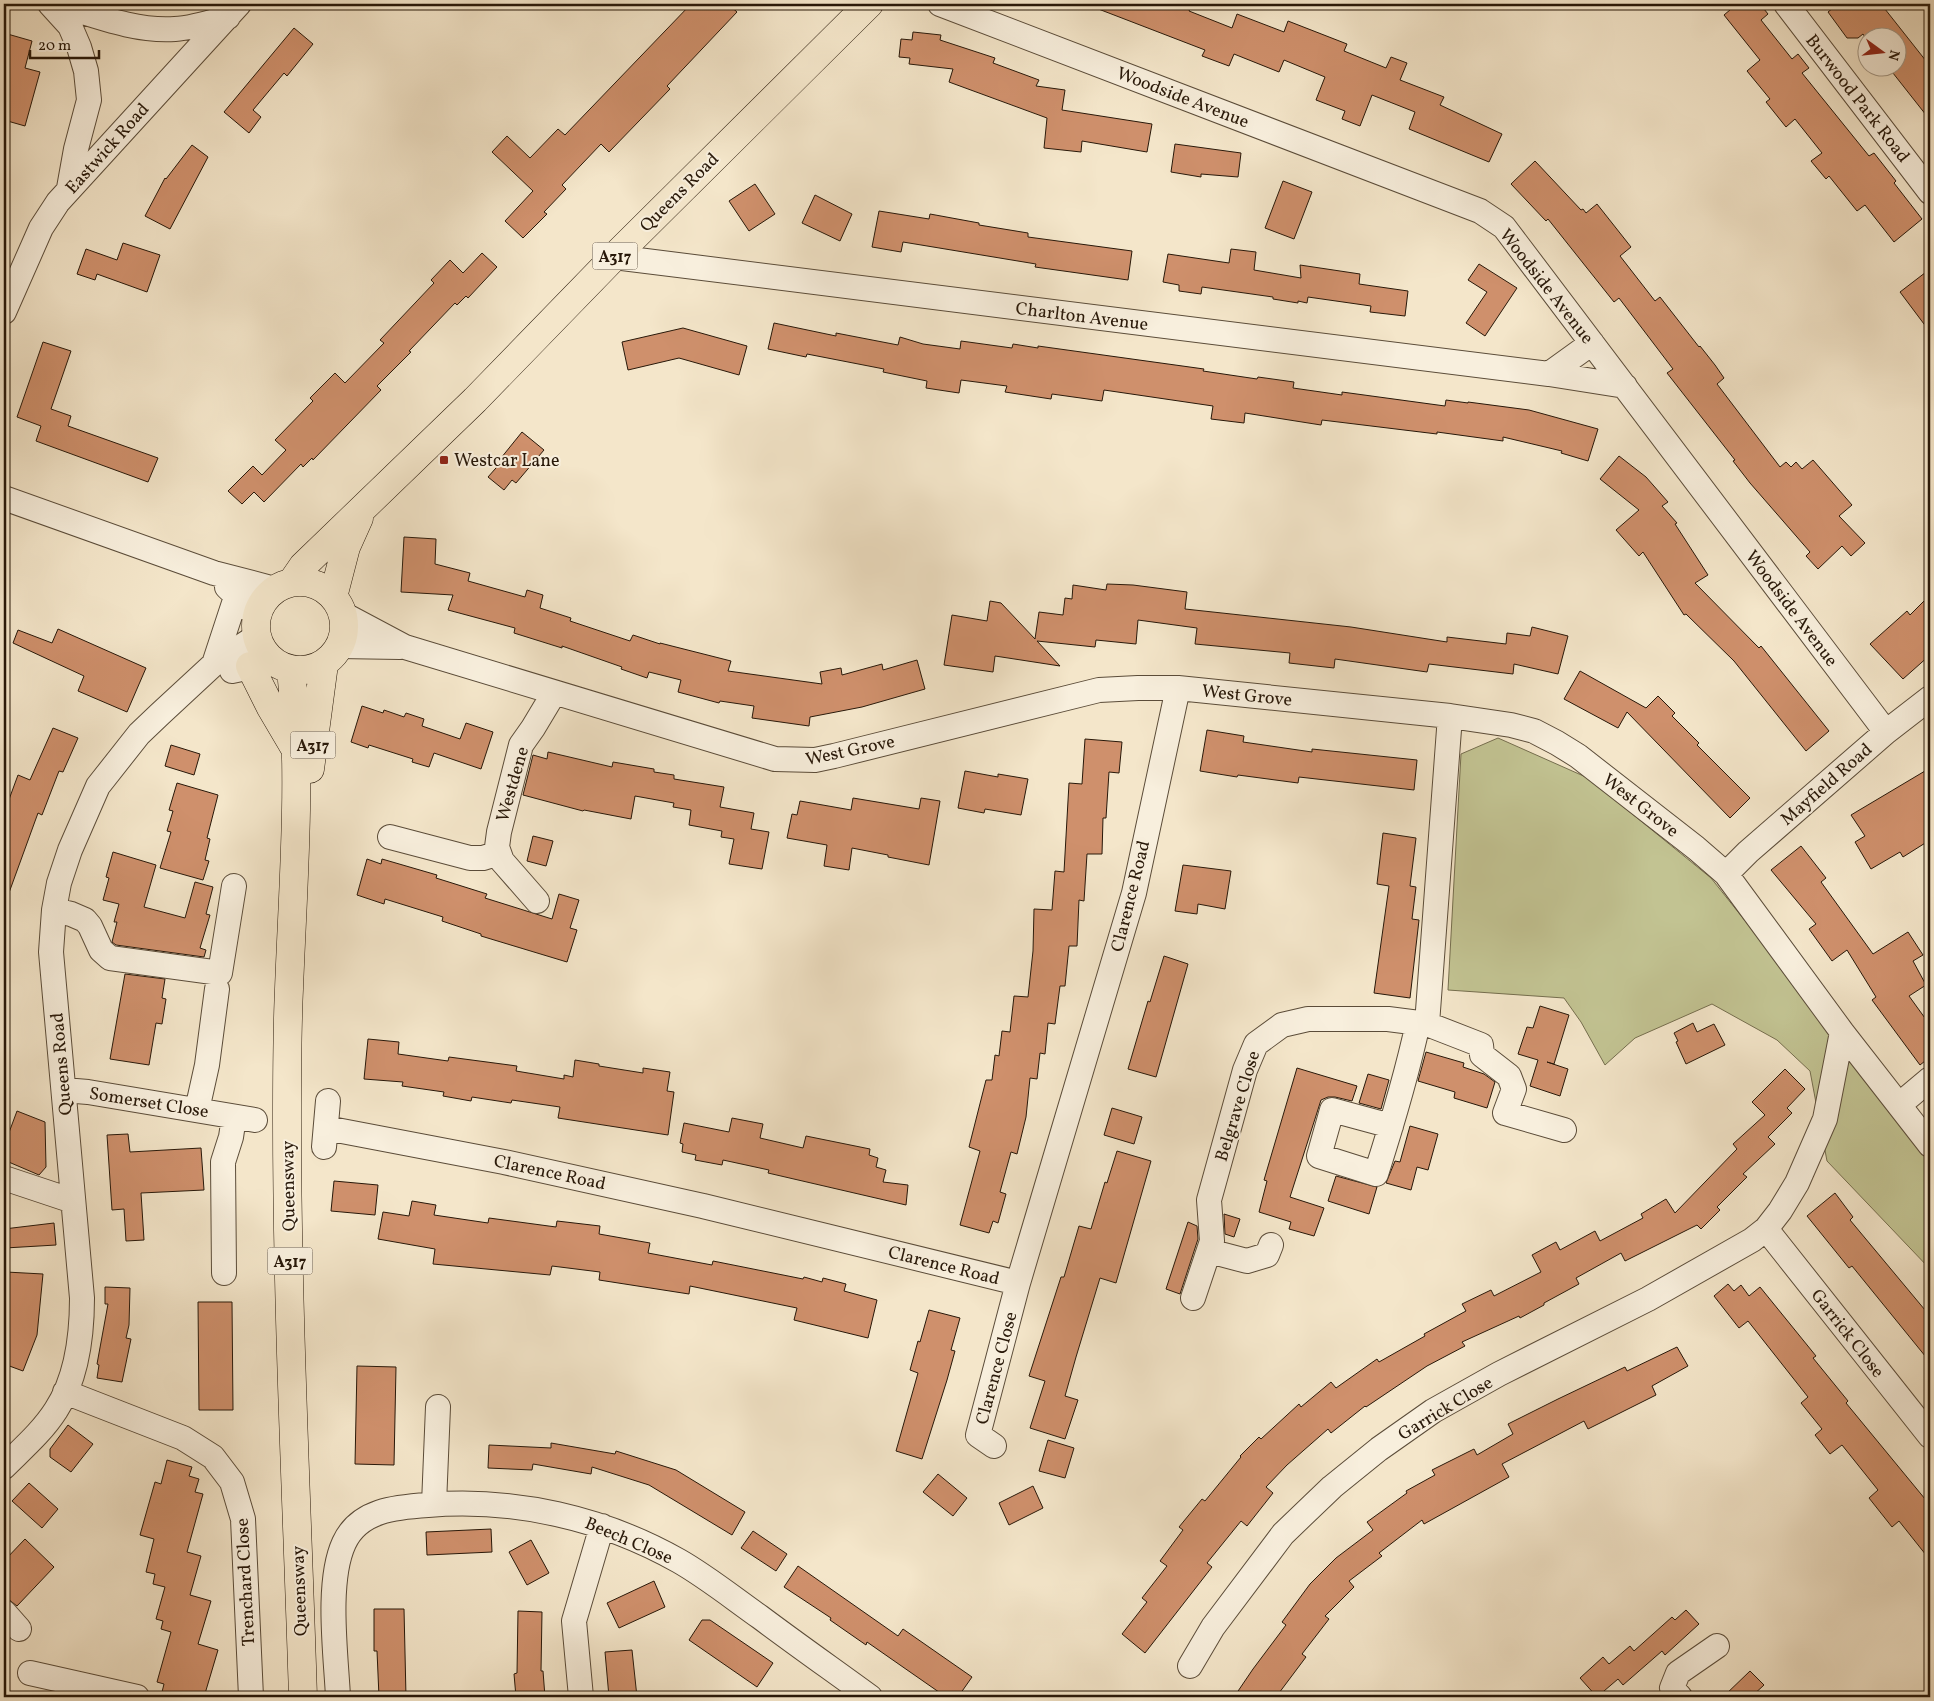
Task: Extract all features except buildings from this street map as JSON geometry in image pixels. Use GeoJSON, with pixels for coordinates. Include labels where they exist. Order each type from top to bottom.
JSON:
{"type":"FeatureCollection","features":[{"type":"Feature","properties":{"kind":"main road","name":"Queens Road"},"geometry":{"type":"LineString","coordinates":[[284,586],[475,400],[614,257],[868,4]]}},
{"type":"Feature","properties":{"kind":"main road","name":"Queens Road"},"geometry":{"type":"LineString","coordinates":[[338,605],[346,547],[363,510]]}},
{"type":"Feature","properties":{"kind":"main road"},"geometry":{"type":"LineString","coordinates":[[307,582],[316,584],[328,591],[338,605],[344,625],[332,655],[310,669],[272,666],[257,626],[267,596],[284,586],[307,582]]}},
{"type":"Feature","properties":{"kind":"main road","name":"Queensway"},"geometry":{"type":"LineString","coordinates":[[297,825],[332,655]]}},
{"type":"Feature","properties":{"kind":"main road","name":"Queensway"},"geometry":{"type":"LineString","coordinates":[[272,666],[296,750],[297,825],[288,993],[287,1119],[290,1313],[303,1697]]}},
{"type":"Feature","properties":{"kind":"main road","name":"A317"},"geometry":{"type":"LineString","coordinates":[[272,666],[271,708],[296,750]]}},
{"type":"Feature","properties":{"kind":"street"},"geometry":{"type":"LineString","coordinates":[[50,4],[70,26],[79,47],[86,71],[89,100],[76,149],[69,188]]}},
{"type":"Feature","properties":{"kind":"street"},"geometry":{"type":"LineString","coordinates":[[57,4],[134,25],[174,29],[203,24],[233,10]]}},
{"type":"Feature","properties":{"kind":"street","name":"Woodside Avenue"},"geometry":{"type":"LineString","coordinates":[[940,4],[1480,210],[1504,227],[1886,732]]}},
{"type":"Feature","properties":{"kind":"street","name":"Burwood Park Road"},"geometry":{"type":"LineString","coordinates":[[1786,4],[1930,192]]}},
{"type":"Feature","properties":{"kind":"street","name":"Eastwick Road"},"geometry":{"type":"LineString","coordinates":[[4,312],[41,228],[69,188],[233,10]]}},
{"type":"Feature","properties":{"kind":"street","name":"Charlton Avenue"},"geometry":{"type":"LineString","coordinates":[[614,257],[1550,374],[1625,386]]}},
{"type":"Feature","properties":{"kind":"street"},"geometry":{"type":"LineString","coordinates":[[1550,374],[1592,343]]}},
{"type":"Feature","properties":{"kind":"street"},"geometry":{"type":"LineString","coordinates":[[4,498],[214,573],[284,586]]}},
{"type":"Feature","properties":{"kind":"street"},"geometry":{"type":"LineString","coordinates":[[214,573],[236,597],[257,626]]}},
{"type":"Feature","properties":{"kind":"street"},"geometry":{"type":"LineString","coordinates":[[214,664],[236,597]]}},
{"type":"Feature","properties":{"kind":"street","name":"West Grove"},"geometry":{"type":"LineString","coordinates":[[338,605],[404,647],[775,759],[815,760],[1100,690],[1129,688],[1178,688],[1450,716],[1511,725],[1534,731],[1578,756],[1696,848],[1726,874],[1842,1032],[1930,1145]]}},
{"type":"Feature","properties":{"kind":"street","name":"Queens Road"},"geometry":{"type":"LineString","coordinates":[[4,1467],[41,1430],[56,1410],[65,1392],[78,1350],[82,1325],[82,1298],[74,1201],[51,952],[54,910],[59,884],[70,850],[98,786],[139,734],[257,626]]}},
{"type":"Feature","properties":{"kind":"street","name":"West Grove"},"geometry":{"type":"LineString","coordinates":[[332,655],[404,647]]}},
{"type":"Feature","properties":{"kind":"street","name":"Queens Road"},"geometry":{"type":"LineString","coordinates":[[194,682],[272,666]]}},
{"type":"Feature","properties":{"kind":"street","name":"Clarence Road"},"geometry":{"type":"LineString","coordinates":[[328,1102],[325,1138],[504,1162],[703,1206],[1018,1283],[1134,893],[1178,688]]}},
{"type":"Feature","properties":{"kind":"street","name":"Westdene"},"geometry":{"type":"LineString","coordinates":[[499,853],[496,847],[499,832],[521,745],[554,693]]}},
{"type":"Feature","properties":{"kind":"street","name":"Mayfield Road"},"geometry":{"type":"LineString","coordinates":[[1726,874],[1748,852],[1886,732],[1930,698]]}},
{"type":"Feature","properties":{"kind":"street"},"geometry":{"type":"LineString","coordinates":[[1391,1126],[1422,1023],[1450,716]]}},
{"type":"Feature","properties":{"kind":"street"},"geometry":{"type":"LineString","coordinates":[[390,837],[470,858],[483,858],[499,853],[502,861],[537,900]]}},
{"type":"Feature","properties":{"kind":"street"},"geometry":{"type":"LineString","coordinates":[[197,1110],[208,1065],[218,981],[234,886]]}},
{"type":"Feature","properties":{"kind":"street"},"geometry":{"type":"LineString","coordinates":[[54,910],[85,920],[90,926],[101,950],[110,958],[218,981]]}},
{"type":"Feature","properties":{"kind":"street","name":"Belgrave Close"},"geometry":{"type":"LineString","coordinates":[[1193,1298],[1212,1241],[1209,1200],[1245,1070],[1256,1044],[1282,1025],[1308,1019],[1388,1020],[1422,1023],[1482,1045],[1482,1055],[1509,1076],[1514,1089],[1505,1113],[1564,1130]]}},
{"type":"Feature","properties":{"kind":"street","name":"Garrick Close"},"geometry":{"type":"LineString","coordinates":[[1190,1666],[1213,1627],[1283,1534],[1332,1488],[1379,1449],[1433,1411],[1500,1374],[1648,1299],[1752,1240],[1766,1229],[1780,1211],[1797,1182],[1825,1119],[1842,1032]]}},
{"type":"Feature","properties":{"kind":"street"},"geometry":{"type":"LineString","coordinates":[[1899,1105],[1930,1078]]}},
{"type":"Feature","properties":{"kind":"street","name":"Somerset Close"},"geometry":{"type":"LineString","coordinates":[[64,1090],[88,1092],[245,1119],[231,1137],[223,1162],[224,1273]]}},
{"type":"Feature","properties":{"kind":"street"},"geometry":{"type":"LineString","coordinates":[[4,1178],[74,1201]]}},
{"type":"Feature","properties":{"kind":"street","name":"Garrick Close"},"geometry":{"type":"LineString","coordinates":[[1766,1229],[1930,1436]]}},
{"type":"Feature","properties":{"kind":"street"},"geometry":{"type":"LineString","coordinates":[[1209,1251],[1246,1261],[1268,1255],[1271,1245]]}},
{"type":"Feature","properties":{"kind":"street","name":"Clarence Close"},"geometry":{"type":"LineString","coordinates":[[994,1446],[978,1435],[1018,1283]]}},
{"type":"Feature","properties":{"kind":"street","name":"Trenchard Close"},"geometry":{"type":"LineString","coordinates":[[65,1392],[183,1438],[213,1457],[232,1482],[243,1519],[251,1697]]}},
{"type":"Feature","properties":{"kind":"street"},"geometry":{"type":"LineString","coordinates":[[434,1504],[438,1407]]}},
{"type":"Feature","properties":{"kind":"street","name":"Beech Close"},"geometry":{"type":"LineString","coordinates":[[338,1697],[333,1603],[338,1562],[344,1543],[353,1529],[373,1514],[404,1507],[434,1504],[490,1504],[557,1513],[602,1526],[640,1541],[717,1585],[870,1697]]}},
{"type":"Feature","properties":{"kind":"street"},"geometry":{"type":"LineString","coordinates":[[581,1697],[574,1621],[602,1526]]}},
{"type":"Feature","properties":{"kind":"street"},"geometry":{"type":"LineString","coordinates":[[1680,1697],[1672,1688],[1678,1673],[1717,1646]]}},
{"type":"Feature","properties":{"kind":"street"},"geometry":{"type":"LineString","coordinates":[[30,1673],[137,1697]]}},
{"type":"Feature","properties":{"kind":"green space"},"geometry":{"type":"Polygon","coordinates":[[[1498,738],[1588,778],[1711,878],[1930,1153],[1930,1269],[1827,1161],[1810,1071],[1777,1040],[1712,1004],[1635,1038],[1605,1065],[1581,1022],[1564,998],[1448,990],[1461,754],[1498,738]]]}},
{"type":"Feature","properties":{"kind":"place","name":"Westcar Lane"},"geometry":{"type":"Point","coordinates":[444,460]}}]}
